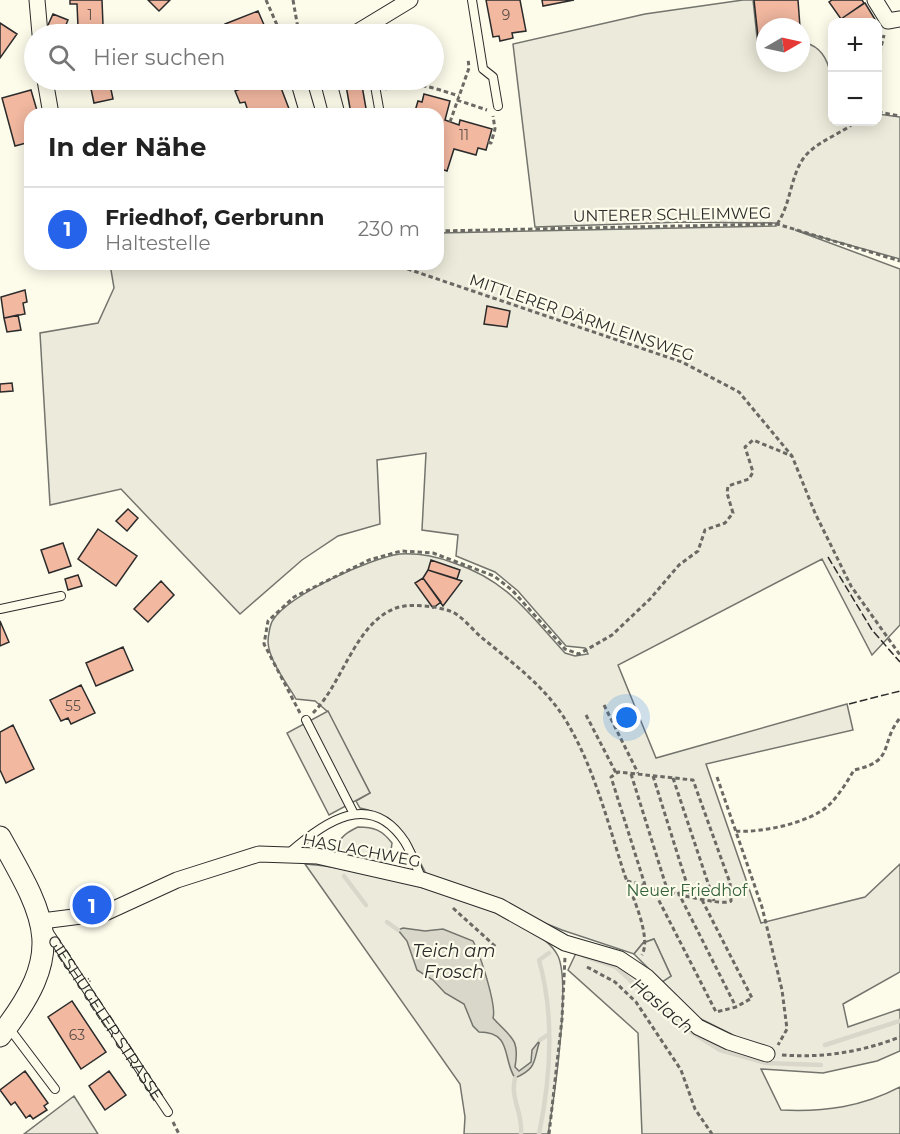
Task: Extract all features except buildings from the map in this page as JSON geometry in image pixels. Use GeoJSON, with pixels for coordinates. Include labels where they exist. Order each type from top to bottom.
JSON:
{"type":"FeatureCollection","features":[{"type":"Feature","properties":{"kind":"street"},"geometry":{"type":"LineString","coordinates":[[36,0],[39,24]]}},
{"type":"Feature","properties":{"kind":"street"},"geometry":{"type":"LineString","coordinates":[[374,24],[411,0]]}},
{"type":"Feature","properties":{"kind":"street"},"geometry":{"type":"LineString","coordinates":[[875,0],[894,20]]}},
{"type":"Feature","properties":{"kind":"street"},"geometry":{"type":"LineString","coordinates":[[47,90],[50,108]]}},
{"type":"Feature","properties":{"kind":"street"},"geometry":{"type":"LineString","coordinates":[[300,90],[306,108]]}},
{"type":"Feature","properties":{"kind":"street"},"geometry":{"type":"LineString","coordinates":[[331,90],[335,108]]}},
{"type":"Feature","properties":{"kind":"street","name":"GIESHÜGELER STRASSE"},"geometry":{"type":"LineString","coordinates":[[0,837],[33,896],[42,921],[42,956],[34,988],[4,1031]]}},
{"type":"Feature","properties":{"kind":"street","name":"HASLACHWEG"},"geometry":{"type":"LineString","coordinates":[[42,921],[105,913],[219,865],[259,854],[317,856],[423,880],[499,906],[567,943],[620,959],[647,977],[698,1027],[729,1042],[770,1054]]}},
{"type":"Feature","properties":{"kind":"lane"},"geometry":{"type":"LineString","coordinates":[[472,0],[483,69],[493,77],[498,106]]}},
{"type":"Feature","properties":{"kind":"lane"},"geometry":{"type":"LineString","coordinates":[[376,91],[379,108]]}},
{"type":"Feature","properties":{"kind":"lane"},"geometry":{"type":"LineString","coordinates":[[0,609],[61,596]]}},
{"type":"Feature","properties":{"kind":"lane"},"geometry":{"type":"LineString","coordinates":[[306,720],[353,812]]}},
{"type":"Feature","properties":{"kind":"lane"},"geometry":{"type":"LineString","coordinates":[[288,854],[312,833],[353,812],[372,816],[390,826],[405,842],[423,880]]}},
{"type":"Feature","properties":{"kind":"lane","name":"GIESHÜGELER STRASSE"},"geometry":{"type":"LineString","coordinates":[[42,921],[168,1112]]}},
{"type":"Feature","properties":{"kind":"lane"},"geometry":{"type":"LineString","coordinates":[[4,1031],[55,1089]]}},
{"type":"Feature","properties":{"kind":"path"},"geometry":{"type":"LineString","coordinates":[[266,0],[277,24]]}},
{"type":"Feature","properties":{"kind":"path"},"geometry":{"type":"LineString","coordinates":[[293,0],[297,24]]}},
{"type":"Feature","properties":{"kind":"path"},"geometry":{"type":"LineString","coordinates":[[882,50],[894,20]]}},
{"type":"Feature","properties":{"kind":"path"},"geometry":{"type":"LineString","coordinates":[[450,122],[469,68],[467,47]]}},
{"type":"Feature","properties":{"kind":"path"},"geometry":{"type":"LineString","coordinates":[[437,90],[492,111],[495,129],[491,143],[488,142]]}},
{"type":"Feature","properties":{"kind":"path"},"geometry":{"type":"LineString","coordinates":[[882,113],[900,116]]}},
{"type":"Feature","properties":{"kind":"path"},"geometry":{"type":"LineString","coordinates":[[777,224],[785,213],[798,171],[807,154],[849,126]]}},
{"type":"Feature","properties":{"kind":"path","name":"UNTERER SCHLEIMWEG"},"geometry":{"type":"LineString","coordinates":[[444,231],[777,224],[900,261]]}},
{"type":"Feature","properties":{"kind":"path","name":"MITTLERER DÄRMLEINSWEG"},"geometry":{"type":"LineString","coordinates":[[411,270],[682,362],[739,392],[792,456],[815,513],[850,586],[900,655]]}},
{"type":"Feature","properties":{"kind":"path"},"geometry":{"type":"LineString","coordinates":[[647,941],[586,761],[562,716],[536,684],[451,611],[423,606],[398,607],[380,615],[366,630],[327,696],[306,720],[297,710],[264,644],[268,621],[294,597],[369,560],[401,552],[433,553],[494,576],[512,590],[565,649],[579,654],[612,635],[651,599],[679,565],[698,551],[705,530],[725,523],[733,513],[727,493],[728,486],[748,479],[753,472],[745,447],[753,440],[792,456]]}},
{"type":"Feature","properties":{"kind":"path"},"geometry":{"type":"LineString","coordinates":[[604,705],[639,774]]}},
{"type":"Feature","properties":{"kind":"path"},"geometry":{"type":"LineString","coordinates":[[586,715],[616,773]]}},
{"type":"Feature","properties":{"kind":"path"},"geometry":{"type":"LineString","coordinates":[[736,831],[753,833],[788,825],[828,806],[854,771],[873,766],[886,751],[892,728],[900,718]]}},
{"type":"Feature","properties":{"kind":"path"},"geometry":{"type":"LineString","coordinates":[[627,881],[714,901],[728,903],[731,901],[730,883],[696,784],[690,780],[616,773],[611,777],[645,885]]}},
{"type":"Feature","properties":{"kind":"path"},"geometry":{"type":"LineString","coordinates":[[631,774],[667,890]]}},
{"type":"Feature","properties":{"kind":"path"},"geometry":{"type":"LineString","coordinates":[[653,776],[690,895]]}},
{"type":"Feature","properties":{"kind":"path"},"geometry":{"type":"LineString","coordinates":[[717,777],[762,907],[782,990],[787,1029],[770,1054]]}},
{"type":"Feature","properties":{"kind":"path"},"geometry":{"type":"LineString","coordinates":[[673,778],[714,901]]}},
{"type":"Feature","properties":{"kind":"path"},"geometry":{"type":"LineString","coordinates":[[652,886],[716,1012],[736,1007],[752,998],[700,898]]}},
{"type":"Feature","properties":{"kind":"path"},"geometry":{"type":"LineString","coordinates":[[678,892],[736,1007]]}},
{"type":"Feature","properties":{"kind":"path"},"geometry":{"type":"LineString","coordinates":[[447,902],[496,947]]}},
{"type":"Feature","properties":{"kind":"path"},"geometry":{"type":"LineString","coordinates":[[549,1134],[561,1029],[567,943]]}},
{"type":"Feature","properties":{"kind":"path"},"geometry":{"type":"LineString","coordinates":[[586,966],[615,982],[636,1002],[681,1070],[694,1109],[712,1134]]}},
{"type":"Feature","properties":{"kind":"path"},"geometry":{"type":"LineString","coordinates":[[770,1054],[812,1057],[859,1051],[900,1037]]}},
{"type":"Feature","properties":{"kind":"green space","name":"Neuer Friedhof"},"geometry":{"type":"Polygon","coordinates":[[[753,0],[756,28],[756,72],[810,72],[810,45],[821,53],[828,66],[828,126],[882,126],[882,115],[900,117],[900,259],[795,230],[900,269],[900,625],[872,655],[822,559],[618,665],[656,758],[847,704],[853,730],[706,764],[761,923],[865,897],[900,864],[900,972],[843,1004],[848,1027],[900,1009],[900,1051],[877,1061],[823,1073],[761,1069],[781,1110],[843,1107],[872,1099],[900,1087],[900,1134],[642,1134],[638,1033],[568,970],[577,951],[611,959],[636,974],[678,1016],[737,1037],[695,1016],[662,982],[671,976],[654,939],[643,943],[634,954],[562,930],[427,876],[402,833],[385,818],[360,808],[356,801],[370,793],[328,712],[315,701],[296,699],[275,664],[269,649],[268,637],[272,622],[295,600],[331,579],[370,562],[400,554],[428,556],[473,570],[489,579],[516,600],[565,653],[575,656],[588,654],[585,648],[566,646],[518,591],[495,572],[456,556],[458,535],[422,530],[426,453],[377,460],[380,524],[338,536],[302,560],[240,614],[121,489],[50,505],[40,333],[98,323],[114,288],[111,270],[444,270],[444,233],[776,226],[775,223],[683,222],[535,227],[513,44],[645,14],[753,0]]]}},
{"type":"Feature","properties":{"kind":"green space"},"geometry":{"type":"Polygon","coordinates":[[[358,827],[377,830],[392,843],[385,861],[378,863],[358,860],[341,850],[339,843],[344,835],[358,827]]]}},
{"type":"Feature","properties":{"kind":"green space"},"geometry":{"type":"Polygon","coordinates":[[[305,864],[363,873],[442,894],[482,907],[516,922],[543,939],[558,956],[562,970],[563,991],[560,1043],[548,1134],[464,1134],[465,1117],[460,1084],[305,864]]]}},
{"type":"Feature","properties":{"kind":"green space"},"geometry":{"type":"Polygon","coordinates":[[[74,1096],[98,1134],[24,1134],[74,1096]]]}},
{"type":"Feature","properties":{"kind":"shaded area"},"geometry":{"type":"Polygon","coordinates":[[[328,711],[370,793],[329,815],[287,733],[328,711]]]}},
{"type":"Feature","properties":{"kind":"shaded area"},"geometry":{"type":"Polygon","coordinates":[[[654,939],[671,976],[662,982],[634,954],[643,943],[654,939]]]}},
{"type":"Feature","properties":{"kind":"water","name":"Teich am Frosch"},"geometry":{"type":"Polygon","coordinates":[[[403,928],[425,931],[443,929],[473,941],[493,1003],[493,1018],[513,1039],[516,1050],[515,1067],[519,1071],[531,1062],[532,1050],[540,1040],[534,1063],[528,1071],[515,1078],[502,1042],[490,1033],[479,1032],[473,1026],[464,1004],[445,993],[433,980],[417,970],[407,941],[398,930],[403,928]]]}},
{"type":"Feature","properties":{"kind":"waterway"},"geometry":{"type":"LineString","coordinates":[[344,876],[366,905]]}},
{"type":"Feature","properties":{"kind":"waterway"},"geometry":{"type":"LineString","coordinates":[[387,922],[398,930]]}},
{"type":"Feature","properties":{"kind":"waterway"},"geometry":{"type":"LineString","coordinates":[[539,1134],[550,1047],[547,1003],[539,960],[549,953]]}},
{"type":"Feature","properties":{"kind":"waterway","name":"Haslach"},"geometry":{"type":"LineString","coordinates":[[584,956],[616,967],[675,1022],[720,1050],[766,1063],[821,1065]]}},
{"type":"Feature","properties":{"kind":"waterway","name":"Haslach"},"geometry":{"type":"LineString","coordinates":[[825,1045],[900,1021]]}},
{"type":"Feature","properties":{"kind":"waterway"},"geometry":{"type":"LineString","coordinates":[[540,1040],[549,1034]]}},
{"type":"Feature","properties":{"kind":"waterway"},"geometry":{"type":"LineString","coordinates":[[515,1078],[514,1093],[521,1134]]}},
{"type":"Feature","properties":{"kind":"fence"},"geometry":{"type":"LineString","coordinates":[[828,557],[872,630],[900,662]]}},
{"type":"Feature","properties":{"kind":"fence"},"geometry":{"type":"LineString","coordinates":[[849,704],[900,691]]}},
{"type":"Feature","properties":{"kind":"place","name":"Friedhof, Gerbrunn"},"geometry":{"type":"Point","coordinates":[92,905]}}]}
